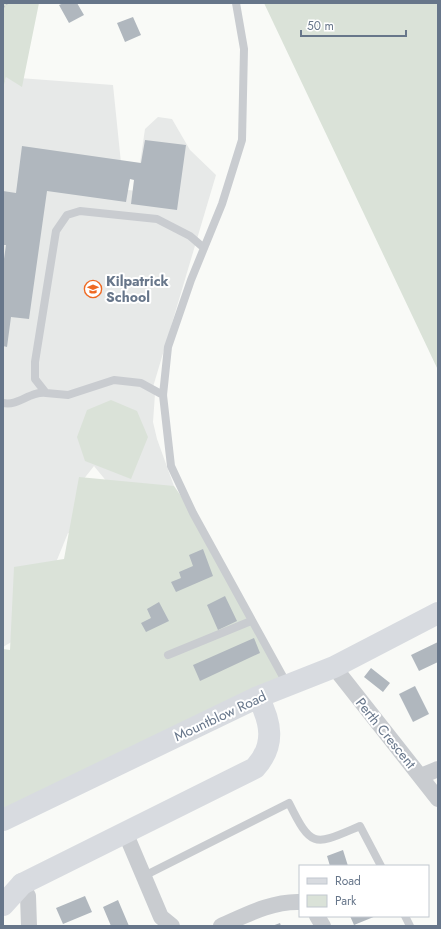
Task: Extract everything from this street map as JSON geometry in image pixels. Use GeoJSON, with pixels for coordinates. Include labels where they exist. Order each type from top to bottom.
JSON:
{"type":"FeatureCollection","features":[{"type":"Feature","properties":{"kind":"street","name":"Mountblow Road"},"geometry":{"type":"LineString","coordinates":[[3,820],[258,697],[334,667],[438,613]]}},
{"type":"Feature","properties":{"kind":"street","name":"Perth Crescent"},"geometry":{"type":"LineString","coordinates":[[334,667],[438,799]]}},
{"type":"Feature","properties":{"kind":"street"},"geometry":{"type":"LineString","coordinates":[[3,905],[12,886],[255,768],[262,760],[270,730],[267,716],[258,697]]}},
{"type":"Feature","properties":{"kind":"street"},"geometry":{"type":"LineString","coordinates":[[421,776],[438,769]]}},
{"type":"Feature","properties":{"kind":"street"},"geometry":{"type":"LineString","coordinates":[[125,832],[161,917],[172,926]]}},
{"type":"Feature","properties":{"kind":"street"},"geometry":{"type":"LineString","coordinates":[[12,886],[28,896],[29,926]]}},
{"type":"Feature","properties":{"kind":"street"},"geometry":{"type":"LineString","coordinates":[[221,926],[284,901],[299,902]]}},
{"type":"Feature","properties":{"kind":"street"},"geometry":{"type":"LineString","coordinates":[[317,917],[323,926]]}},
{"type":"Feature","properties":{"kind":"lane"},"geometry":{"type":"LineString","coordinates":[[236,3],[244,49],[242,140],[222,204],[190,280],[168,347],[163,395],[170,466],[193,513],[287,685]]}},
{"type":"Feature","properties":{"kind":"lane"},"geometry":{"type":"LineString","coordinates":[[46,393],[35,379],[35,362],[56,231],[67,215],[80,211],[158,219],[190,236],[204,248]]}},
{"type":"Feature","properties":{"kind":"lane"},"geometry":{"type":"LineString","coordinates":[[3,403],[12,404],[35,392],[68,395],[114,380],[141,383],[163,395]]}},
{"type":"Feature","properties":{"kind":"lane"},"geometry":{"type":"LineString","coordinates":[[168,655],[251,621]]}},
{"type":"Feature","properties":{"kind":"lane"},"geometry":{"type":"LineString","coordinates":[[144,876],[289,803],[301,827],[311,838],[324,841],[360,826],[380,865]]}},
{"type":"Feature","properties":{"kind":"lane"},"geometry":{"type":"LineString","coordinates":[[406,917],[410,926]]}},
{"type":"Feature","properties":{"kind":"path"},"geometry":{"type":"LineString","coordinates":[[3,7],[7,3]]}},
{"type":"Feature","properties":{"kind":"shaded area","name":"Kilpatrick School"},"geometry":{"type":"Polygon","coordinates":[[[6,77],[113,85],[121,163],[121,189],[136,191],[145,129],[158,117],[172,119],[190,150],[216,175],[153,387],[155,394],[153,422],[157,439],[179,500],[144,527],[94,466],[79,485],[72,534],[68,533],[50,577],[13,641],[3,647],[3,91],[6,77]]]}},
{"type":"Feature","properties":{"kind":"green space"},"geometry":{"type":"Polygon","coordinates":[[[3,3],[39,3],[22,87],[6,77],[3,91],[3,3]]]}},
{"type":"Feature","properties":{"kind":"green space"},"geometry":{"type":"Polygon","coordinates":[[[264,3],[438,3],[438,370],[264,3]]]}},
{"type":"Feature","properties":{"kind":"green space"},"geometry":{"type":"Polygon","coordinates":[[[111,400],[137,411],[148,437],[131,479],[85,461],[77,437],[87,410],[111,400]]]}},
{"type":"Feature","properties":{"kind":"green space"},"geometry":{"type":"Polygon","coordinates":[[[79,477],[174,486],[193,513],[287,685],[3,820],[3,649],[10,650],[14,567],[64,559],[79,477]]]}},
{"type":"Feature","properties":{"kind":"building"},"geometry":{"type":"Polygon","coordinates":[[[64,3],[77,3],[84,15],[69,23],[59,5],[64,3]]]}},
{"type":"Feature","properties":{"kind":"building"},"geometry":{"type":"Polygon","coordinates":[[[133,17],[141,35],[125,42],[117,23],[133,17]]]}},
{"type":"Feature","properties":{"kind":"building"},"geometry":{"type":"Polygon","coordinates":[[[145,140],[186,145],[177,210],[131,204],[134,180],[130,179],[126,202],[47,191],[29,319],[11,317],[7,347],[3,346],[3,266],[6,245],[3,245],[3,191],[16,193],[22,146],[141,163],[145,140]]]}},
{"type":"Feature","properties":{"kind":"building"},"geometry":{"type":"Polygon","coordinates":[[[203,549],[213,576],[176,592],[171,582],[181,578],[179,572],[193,566],[189,555],[203,549]]]}},
{"type":"Feature","properties":{"kind":"building"},"geometry":{"type":"Polygon","coordinates":[[[225,596],[237,621],[218,630],[207,605],[225,596]]]}},
{"type":"Feature","properties":{"kind":"building"},"geometry":{"type":"Polygon","coordinates":[[[159,602],[169,621],[146,632],[141,623],[151,618],[147,609],[159,602]]]}},
{"type":"Feature","properties":{"kind":"building"},"geometry":{"type":"Polygon","coordinates":[[[254,638],[260,653],[200,681],[193,665],[254,638]]]}},
{"type":"Feature","properties":{"kind":"building"},"geometry":{"type":"Polygon","coordinates":[[[438,642],[438,662],[419,671],[411,655],[438,642]]]}},
{"type":"Feature","properties":{"kind":"building"},"geometry":{"type":"Polygon","coordinates":[[[371,668],[390,683],[383,692],[364,677],[371,668]]]}},
{"type":"Feature","properties":{"kind":"building"},"geometry":{"type":"Polygon","coordinates":[[[415,686],[429,714],[413,722],[399,694],[415,686]]]}},
{"type":"Feature","properties":{"kind":"building"},"geometry":{"type":"Polygon","coordinates":[[[343,850],[348,865],[330,865],[327,856],[343,850]]]}},
{"type":"Feature","properties":{"kind":"building"},"geometry":{"type":"Polygon","coordinates":[[[85,896],[92,912],[63,924],[56,908],[85,896]]]}},
{"type":"Feature","properties":{"kind":"building"},"geometry":{"type":"Polygon","coordinates":[[[118,900],[129,926],[111,926],[103,907],[118,900]]]}},
{"type":"Feature","properties":{"kind":"building"},"geometry":{"type":"Polygon","coordinates":[[[350,917],[374,917],[354,925],[350,917]]]}},
{"type":"Feature","properties":{"kind":"building"},"geometry":{"type":"Polygon","coordinates":[[[280,923],[281,926],[272,926],[280,923]]]}},
{"type":"Feature","properties":{"kind":"place","name":"Kilpatrick School"},"geometry":{"type":"Point","coordinates":[93,289]}}]}
